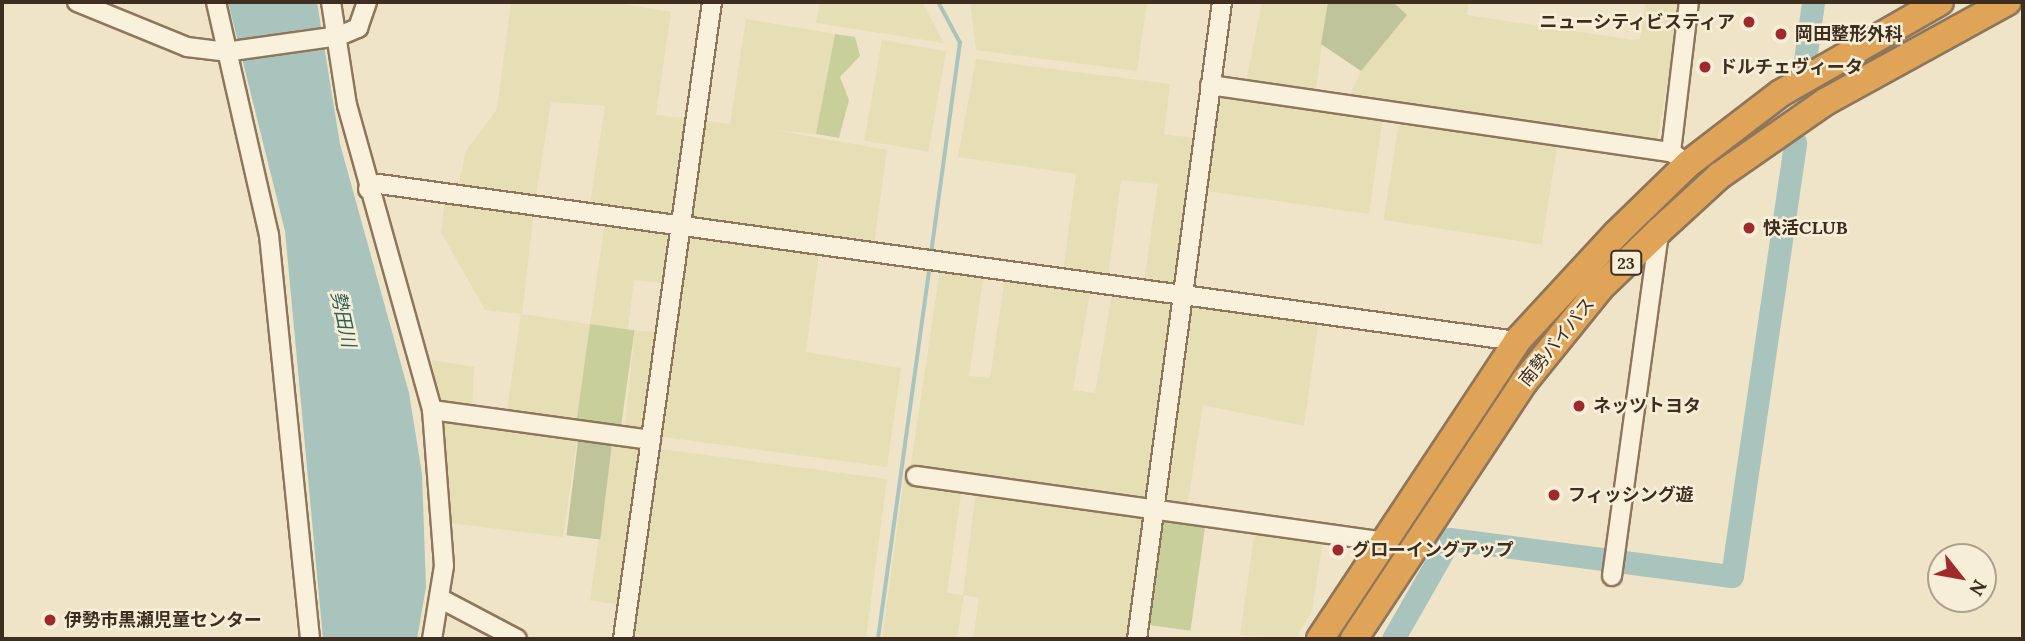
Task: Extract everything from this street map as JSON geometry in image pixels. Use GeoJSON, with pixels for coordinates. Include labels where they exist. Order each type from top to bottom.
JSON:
{"type":"FeatureCollection","features":[{"type":"Feature","properties":{"kind":"highway","name":"南勢バイパス"},"geometry":{"type":"LineString","coordinates":[[1320,639],[1517,341],[1680,158],[1781,93],[1940,2]]}},
{"type":"Feature","properties":{"kind":"highway","name":"南勢バイパス"},"geometry":{"type":"LineString","coordinates":[[1354,639],[1524,382],[1600,288],[1659,230],[1719,176],[1815,108],[2007,2]]}},
{"type":"Feature","properties":{"kind":"street"},"geometry":{"type":"LineString","coordinates":[[77,2],[187,47],[225,52],[337,36],[358,29],[367,2]]}},
{"type":"Feature","properties":{"kind":"street"},"geometry":{"type":"LineString","coordinates":[[216,2],[225,52],[269,236],[310,639]]}},
{"type":"Feature","properties":{"kind":"street"},"geometry":{"type":"LineString","coordinates":[[331,2],[347,105],[432,410],[441,599],[432,639]]}},
{"type":"Feature","properties":{"kind":"street"},"geometry":{"type":"LineString","coordinates":[[623,639],[712,2]]}},
{"type":"Feature","properties":{"kind":"street"},"geometry":{"type":"LineString","coordinates":[[1137,639],[1222,2]]}},
{"type":"Feature","properties":{"kind":"street"},"geometry":{"type":"LineString","coordinates":[[1210,86],[1680,158],[1689,2]]}},
{"type":"Feature","properties":{"kind":"street"},"geometry":{"type":"LineString","coordinates":[[369,189],[379,184],[920,262],[1517,341]]}},
{"type":"Feature","properties":{"kind":"street"},"geometry":{"type":"LineString","coordinates":[[1612,576],[1659,230]]}},
{"type":"Feature","properties":{"kind":"street"},"geometry":{"type":"LineString","coordinates":[[432,410],[651,440]]}},
{"type":"Feature","properties":{"kind":"street"},"geometry":{"type":"LineString","coordinates":[[916,477],[1154,513],[1382,542]]}},
{"type":"Feature","properties":{"kind":"street"},"geometry":{"type":"LineString","coordinates":[[441,599],[517,639]]}},
{"type":"Feature","properties":{"kind":"shaded area"},"geometry":{"type":"Polygon","coordinates":[[[511,2],[612,2],[671,12],[656,115],[692,119],[677,223],[589,210],[605,106],[551,102],[535,202],[457,191],[466,151],[497,109],[511,2]]]}},
{"type":"Feature","properties":{"kind":"shaded area"},"geometry":{"type":"Polygon","coordinates":[[[820,2],[922,2],[944,43],[816,23],[820,2]]]}},
{"type":"Feature","properties":{"kind":"shaded area"},"geometry":{"type":"Polygon","coordinates":[[[970,2],[1147,2],[1137,71],[976,50],[970,2]]]}},
{"type":"Feature","properties":{"kind":"shaded area"},"geometry":{"type":"Polygon","coordinates":[[[1262,2],[1328,2],[1315,96],[1245,87],[1262,2]]]}},
{"type":"Feature","properties":{"kind":"shaded area"},"geometry":{"type":"Polygon","coordinates":[[[1393,2],[1469,2],[1467,15],[1633,40],[1640,39],[1646,2],[1681,2],[1656,147],[1348,100],[1368,57],[1407,15],[1393,2]]]}},
{"type":"Feature","properties":{"kind":"shaded area"},"geometry":{"type":"Polygon","coordinates":[[[746,19],[835,34],[816,134],[775,130],[887,150],[873,251],[684,223],[699,120],[730,124],[746,19]]]}},
{"type":"Feature","properties":{"kind":"shaded area"},"geometry":{"type":"Polygon","coordinates":[[[882,40],[946,51],[928,152],[864,140],[882,40]]]}},
{"type":"Feature","properties":{"kind":"shaded area"},"geometry":{"type":"Polygon","coordinates":[[[976,59],[1170,84],[1164,134],[1193,138],[1195,122],[1203,122],[1181,295],[1143,289],[1158,184],[1121,180],[1107,285],[1062,280],[1076,174],[958,157],[976,59]]]}},
{"type":"Feature","properties":{"kind":"shaded area"},"geometry":{"type":"Polygon","coordinates":[[[1213,89],[1383,113],[1369,214],[1199,190],[1213,89]]]}},
{"type":"Feature","properties":{"kind":"shaded area"},"geometry":{"type":"Polygon","coordinates":[[[1400,116],[1558,141],[1542,245],[1384,220],[1400,116]]]}},
{"type":"Feature","properties":{"kind":"shaded area"},"geometry":{"type":"Polygon","coordinates":[[[445,198],[534,210],[522,314],[590,324],[575,426],[506,417],[521,314],[485,310],[441,232],[445,198]]]}},
{"type":"Feature","properties":{"kind":"shaded area"},"geometry":{"type":"Polygon","coordinates":[[[605,222],[675,230],[669,284],[634,280],[628,329],[590,324],[605,222]]]}},
{"type":"Feature","properties":{"kind":"shaded area"},"geometry":{"type":"Polygon","coordinates":[[[683,230],[819,253],[806,352],[901,368],[887,467],[656,436],[683,230]]]}},
{"type":"Feature","properties":{"kind":"shaded area"},"geometry":{"type":"Polygon","coordinates":[[[940,269],[984,273],[969,376],[990,378],[1005,276],[1091,287],[1073,390],[1095,393],[1113,288],[1180,298],[1152,511],[910,471],[940,269]]]}},
{"type":"Feature","properties":{"kind":"shaded area"},"geometry":{"type":"Polygon","coordinates":[[[1185,300],[1319,319],[1304,426],[1203,405],[1186,516],[1154,512],[1185,300]]]}},
{"type":"Feature","properties":{"kind":"shaded area"},"geometry":{"type":"Polygon","coordinates":[[[635,330],[662,333],[651,435],[624,432],[635,330]]]}},
{"type":"Feature","properties":{"kind":"shaded area"},"geometry":{"type":"Polygon","coordinates":[[[432,360],[474,367],[472,412],[439,408],[432,360]]]}},
{"type":"Feature","properties":{"kind":"shaded area"},"geometry":{"type":"Polygon","coordinates":[[[441,416],[578,434],[563,537],[450,523],[441,416]]]}},
{"type":"Feature","properties":{"kind":"shaded area"},"geometry":{"type":"Polygon","coordinates":[[[613,437],[647,442],[624,605],[590,600],[613,437]]]}},
{"type":"Feature","properties":{"kind":"shaded area"},"geometry":{"type":"Polygon","coordinates":[[[653,448],[887,479],[866,639],[626,639],[653,448]]]}},
{"type":"Feature","properties":{"kind":"shaded area"},"geometry":{"type":"Polygon","coordinates":[[[904,479],[962,487],[947,593],[963,595],[976,490],[1153,515],[1134,639],[973,639],[979,598],[964,595],[957,639],[882,639],[904,479]]]}},
{"type":"Feature","properties":{"kind":"shaded area"},"geometry":{"type":"Polygon","coordinates":[[[1255,530],[1323,540],[1312,611],[1295,639],[1240,635],[1255,530]]]}},
{"type":"Feature","properties":{"kind":"green space"},"geometry":{"type":"Polygon","coordinates":[[[1328,2],[1393,2],[1407,15],[1361,71],[1321,44],[1328,2]]]}},
{"type":"Feature","properties":{"kind":"green space"},"geometry":{"type":"Polygon","coordinates":[[[835,34],[855,37],[860,56],[840,77],[849,100],[839,138],[816,134],[835,34]]]}},
{"type":"Feature","properties":{"kind":"green space"},"geometry":{"type":"Polygon","coordinates":[[[590,324],[635,330],[620,432],[576,426],[590,324]]]}},
{"type":"Feature","properties":{"kind":"green space"},"geometry":{"type":"Polygon","coordinates":[[[579,433],[613,437],[600,539],[566,535],[579,433]]]}},
{"type":"Feature","properties":{"kind":"green space"},"geometry":{"type":"Polygon","coordinates":[[[1157,517],[1206,524],[1190,631],[1142,624],[1157,517]]]}},
{"type":"Feature","properties":{"kind":"water","name":"勢田川"},"geometry":{"type":"Polygon","coordinates":[[[228,2],[317,2],[340,144],[409,393],[422,474],[426,587],[417,639],[323,639],[285,231],[228,2]]]}},
{"type":"Feature","properties":{"kind":"waterway"},"geometry":{"type":"LineString","coordinates":[[931,254],[960,43],[938,2]]}},
{"type":"Feature","properties":{"kind":"waterway"},"geometry":{"type":"LineString","coordinates":[[1805,60],[1813,2]]}},
{"type":"Feature","properties":{"kind":"waterway"},"geometry":{"type":"LineString","coordinates":[[1393,639],[1450,539],[1732,576],[1795,143]]}},
{"type":"Feature","properties":{"kind":"waterway"},"geometry":{"type":"LineString","coordinates":[[878,639],[930,265]]}},
{"type":"Feature","properties":{"kind":"place","name":"ニューシティビスティア"},"geometry":{"type":"Point","coordinates":[1749,22]}},
{"type":"Feature","properties":{"kind":"place","name":"岡田整形外科"},"geometry":{"type":"Point","coordinates":[1781,34]}},
{"type":"Feature","properties":{"kind":"place","name":"ドルチェヴィータ"},"geometry":{"type":"Point","coordinates":[1705,67]}},
{"type":"Feature","properties":{"kind":"place","name":"快活CLUB"},"geometry":{"type":"Point","coordinates":[1749,228]}},
{"type":"Feature","properties":{"kind":"place","name":"ネッツトヨタ"},"geometry":{"type":"Point","coordinates":[1579,406]}},
{"type":"Feature","properties":{"kind":"place","name":"フィッシング遊"},"geometry":{"type":"Point","coordinates":[1554,495]}},
{"type":"Feature","properties":{"kind":"place","name":"グローイングアップ"},"geometry":{"type":"Point","coordinates":[1338,550]}},
{"type":"Feature","properties":{"kind":"place","name":"伊勢市黒瀬児童センター"},"geometry":{"type":"Point","coordinates":[50,620]}}]}
